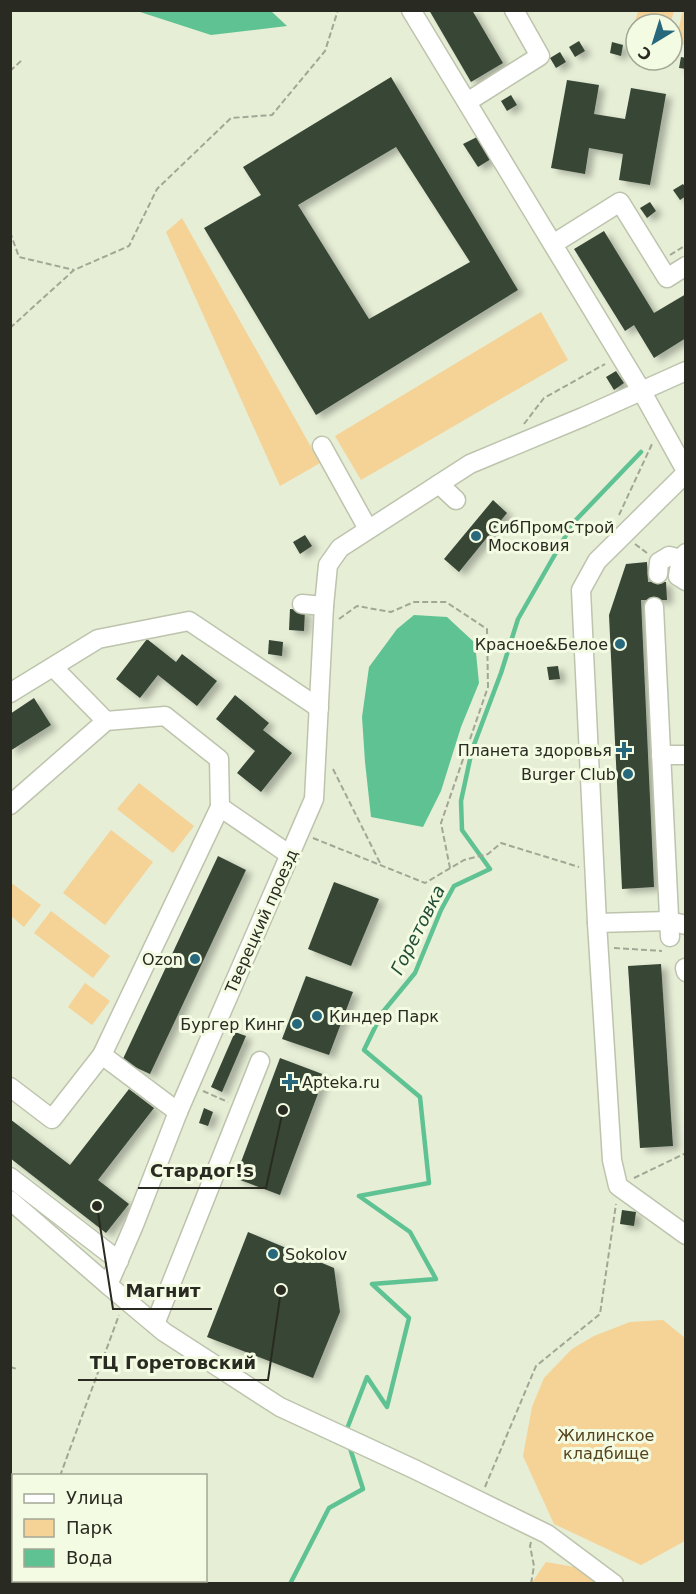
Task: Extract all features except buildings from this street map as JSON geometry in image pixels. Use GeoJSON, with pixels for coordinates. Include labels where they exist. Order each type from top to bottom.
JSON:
{"type":"FeatureCollection","features":[{"type":"Feature","properties":{"kind":"lane"},"geometry":{"type":"LineString","coordinates":[[411,10],[621,356],[686,472],[620,526],[581,590],[597,922],[612,1160],[618,1186],[686,1235]]}},
{"type":"Feature","properties":{"kind":"lane"},"geometry":{"type":"LineString","coordinates":[[467,102],[540,56],[514,10]]}},
{"type":"Feature","properties":{"kind":"lane"},"geometry":{"type":"LineString","coordinates":[[553,244],[620,202],[667,278],[686,266]]}},
{"type":"Feature","properties":{"kind":"lane","name":"Тверецкий проезд"},"geometry":{"type":"LineString","coordinates":[[108,1285],[189,1086],[314,799],[327,565],[340,548],[470,464],[686,371]]}},
{"type":"Feature","properties":{"kind":"lane"},"geometry":{"type":"LineString","coordinates":[[322,446],[368,529]]}},
{"type":"Feature","properties":{"kind":"lane"},"geometry":{"type":"LineString","coordinates":[[439,484],[456,500]]}},
{"type":"Feature","properties":{"kind":"lane"},"geometry":{"type":"LineString","coordinates":[[659,568],[669,556],[683,556],[678,576],[686,581]]}},
{"type":"Feature","properties":{"kind":"lane"},"geometry":{"type":"LineString","coordinates":[[302,604],[324,606]]}},
{"type":"Feature","properties":{"kind":"lane"},"geometry":{"type":"LineString","coordinates":[[597,922],[673,934],[654,607]]}},
{"type":"Feature","properties":{"kind":"lane"},"geometry":{"type":"LineString","coordinates":[[10,693],[98,639],[189,621],[319,708]]}},
{"type":"Feature","properties":{"kind":"lane"},"geometry":{"type":"LineString","coordinates":[[53,667],[106,721]]}},
{"type":"Feature","properties":{"kind":"lane"},"geometry":{"type":"LineString","coordinates":[[10,805],[106,721],[165,716],[219,759],[220,807],[102,1055],[52,1119],[10,1087]]}},
{"type":"Feature","properties":{"kind":"lane"},"geometry":{"type":"LineString","coordinates":[[661,755],[686,754]]}},
{"type":"Feature","properties":{"kind":"lane"},"geometry":{"type":"LineString","coordinates":[[220,807],[290,855]]}},
{"type":"Feature","properties":{"kind":"lane"},"geometry":{"type":"LineString","coordinates":[[102,1055],[178,1112]]}},
{"type":"Feature","properties":{"kind":"lane"},"geometry":{"type":"LineString","coordinates":[[155,1324],[260,1061]]}},
{"type":"Feature","properties":{"kind":"lane"},"geometry":{"type":"LineString","coordinates":[[10,1177],[119,1261]]}},
{"type":"Feature","properties":{"kind":"lane"},"geometry":{"type":"LineString","coordinates":[[10,1200],[18,1216],[108,1285],[164,1332],[280,1407],[547,1534],[614,1584]]}},
{"type":"Feature","properties":{"kind":"path"},"geometry":{"type":"LineString","coordinates":[[10,328],[74,270],[129,246],[157,189],[231,118],[272,115],[325,51],[338,10]]}},
{"type":"Feature","properties":{"kind":"path"},"geometry":{"type":"LineString","coordinates":[[10,70],[22,60]]}},
{"type":"Feature","properties":{"kind":"path"},"geometry":{"type":"LineString","coordinates":[[10,232],[19,257],[74,270]]}},
{"type":"Feature","properties":{"kind":"path"},"geometry":{"type":"LineString","coordinates":[[670,255],[686,245]]}},
{"type":"Feature","properties":{"kind":"path"},"geometry":{"type":"LineString","coordinates":[[523,425],[544,398],[621,356]]}},
{"type":"Feature","properties":{"kind":"path"},"geometry":{"type":"LineString","coordinates":[[653,443],[620,526],[659,568]]}},
{"type":"Feature","properties":{"kind":"path"},"geometry":{"type":"LineString","coordinates":[[336,622],[357,606],[391,612],[414,602],[446,602],[487,629],[488,687],[441,823],[450,868]]}},
{"type":"Feature","properties":{"kind":"path"},"geometry":{"type":"LineString","coordinates":[[328,760],[381,865]]}},
{"type":"Feature","properties":{"kind":"path"},"geometry":{"type":"LineString","coordinates":[[300,833],[425,883],[464,860],[488,854],[501,843],[595,872]]}},
{"type":"Feature","properties":{"kind":"path"},"geometry":{"type":"LineString","coordinates":[[599,947],[673,934]]}},
{"type":"Feature","properties":{"kind":"path"},"geometry":{"type":"LineString","coordinates":[[189,1086],[242,1107]]}},
{"type":"Feature","properties":{"kind":"path"},"geometry":{"type":"LineString","coordinates":[[479,1501],[536,1366],[600,1314],[618,1186],[686,1153]]}},
{"type":"Feature","properties":{"kind":"path"},"geometry":{"type":"LineString","coordinates":[[61,1474],[125,1299]]}},
{"type":"Feature","properties":{"kind":"path"},"geometry":{"type":"LineString","coordinates":[[10,1367],[17,1369]]}},
{"type":"Feature","properties":{"kind":"path"},"geometry":{"type":"LineString","coordinates":[[531,1584],[534,1566],[530,1546],[534,1528]]}},
{"type":"Feature","properties":{"kind":"green space"},"geometry":{"type":"Polygon","coordinates":[[[638,10],[674,11],[674,12],[637,12],[638,10]]]}},
{"type":"Feature","properties":{"kind":"green space"},"geometry":{"type":"Polygon","coordinates":[[[685,11],[685,45],[684,12],[685,11]]]}},
{"type":"Feature","properties":{"kind":"green space"},"geometry":{"type":"Polygon","coordinates":[[[182,218],[320,463],[280,486],[166,232],[182,218]]]}},
{"type":"Feature","properties":{"kind":"green space"},"geometry":{"type":"Polygon","coordinates":[[[541,312],[568,360],[361,480],[335,436],[541,312]]]}},
{"type":"Feature","properties":{"kind":"green space"},"geometry":{"type":"Polygon","coordinates":[[[139,783],[194,826],[173,853],[117,809],[139,783]]]}},
{"type":"Feature","properties":{"kind":"green space"},"geometry":{"type":"Polygon","coordinates":[[[111,830],[153,862],[105,925],[63,893],[111,830]]]}},
{"type":"Feature","properties":{"kind":"green space"},"geometry":{"type":"Polygon","coordinates":[[[10,882],[41,905],[24,927],[11,916],[10,882]]]}},
{"type":"Feature","properties":{"kind":"green space"},"geometry":{"type":"Polygon","coordinates":[[[51,911],[110,956],[93,978],[34,933],[51,911]]]}},
{"type":"Feature","properties":{"kind":"green space"},"geometry":{"type":"Polygon","coordinates":[[[85,983],[110,1001],[92,1025],[68,1007],[85,983]]]}},
{"type":"Feature","properties":{"kind":"green space","name":"Жилинское кладбище"},"geometry":{"type":"Polygon","coordinates":[[[663,1320],[685,1338],[685,1541],[641,1565],[554,1524],[523,1456],[532,1407],[544,1378],[572,1349],[594,1336],[630,1322],[663,1320]]]}},
{"type":"Feature","properties":{"kind":"green space"},"geometry":{"type":"Polygon","coordinates":[[[546,1562],[580,1568],[599,1584],[531,1584],[546,1562]]]}},
{"type":"Feature","properties":{"kind":"water"},"geometry":{"type":"Polygon","coordinates":[[[137,11],[271,11],[287,26],[211,35],[137,11]]]}},
{"type":"Feature","properties":{"kind":"water"},"geometry":{"type":"Polygon","coordinates":[[[414,615],[447,617],[475,643],[479,683],[461,727],[441,791],[423,827],[371,817],[362,717],[369,667],[397,629],[414,615]]]}},
{"type":"Feature","properties":{"kind":"waterway","name":"Горетовка"},"geometry":{"type":"LineString","coordinates":[[345,1434],[367,1377],[387,1407],[409,1318],[372,1284],[436,1279],[410,1232],[359,1196],[429,1183],[420,1097],[364,1050],[382,1013],[415,973],[441,910],[454,886],[490,869],[462,830],[461,801],[472,750],[501,673],[518,619],[573,523],[641,452]]}},
{"type":"Feature","properties":{"kind":"waterway","name":"Горетовка"},"geometry":{"type":"LineString","coordinates":[[290,1584],[329,1508],[363,1489],[349,1445]]}},
{"type":"Feature","properties":{"kind":"place","name":"СибПромСтрой Московия"},"geometry":{"type":"Point","coordinates":[476,536]}},
{"type":"Feature","properties":{"kind":"place","name":"Красное&Белое"},"geometry":{"type":"Point","coordinates":[620,644]}},
{"type":"Feature","properties":{"kind":"place","name":"Планета здоровья"},"geometry":{"type":"Point","coordinates":[624,750]}},
{"type":"Feature","properties":{"kind":"place","name":"Burger Club"},"geometry":{"type":"Point","coordinates":[628,774]}},
{"type":"Feature","properties":{"kind":"place","name":"Ozon"},"geometry":{"type":"Point","coordinates":[195,959]}},
{"type":"Feature","properties":{"kind":"place","name":"Киндер Парк"},"geometry":{"type":"Point","coordinates":[317,1016]}},
{"type":"Feature","properties":{"kind":"place","name":"Бургер Кинг"},"geometry":{"type":"Point","coordinates":[297,1024]}},
{"type":"Feature","properties":{"kind":"place","name":"Apteka.ru"},"geometry":{"type":"Point","coordinates":[290,1082]}},
{"type":"Feature","properties":{"kind":"place","name":"Стардог!s"},"geometry":{"type":"Point","coordinates":[283,1110]}},
{"type":"Feature","properties":{"kind":"place","name":"Магнит"},"geometry":{"type":"Point","coordinates":[97,1206]}},
{"type":"Feature","properties":{"kind":"place","name":"Sokolov"},"geometry":{"type":"Point","coordinates":[273,1254]}},
{"type":"Feature","properties":{"kind":"place","name":"ТЦ Горетовский"},"geometry":{"type":"Point","coordinates":[281,1290]}}]}
